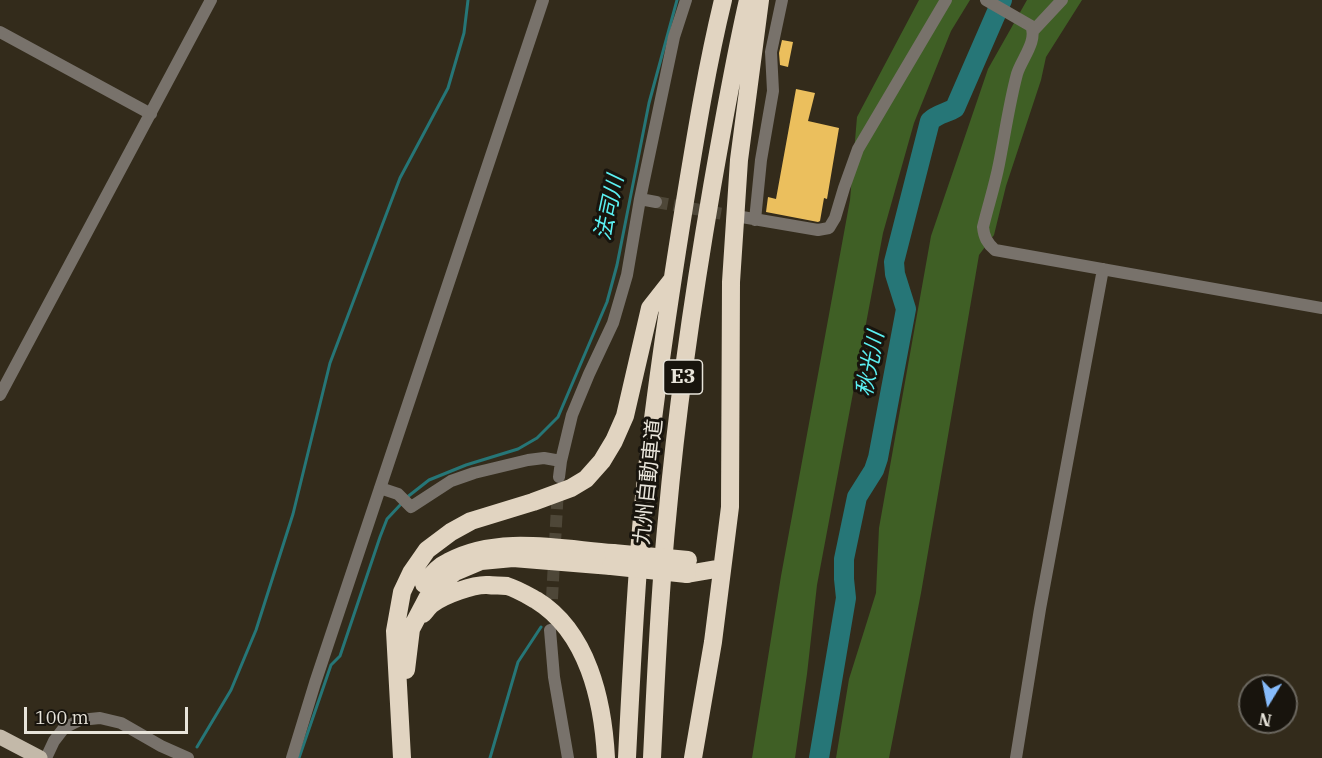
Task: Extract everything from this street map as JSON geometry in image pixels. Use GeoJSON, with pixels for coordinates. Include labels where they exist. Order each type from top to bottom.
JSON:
{"type":"FeatureCollection","features":[{"type":"Feature","properties":{"kind":"highway","name":"九州自動車道"},"geometry":{"type":"LineString","coordinates":[[627,758],[642,516],[658,379],[698,123],[723,0]]}},
{"type":"Feature","properties":{"kind":"highway","name":"九州自動車道"},"geometry":{"type":"LineString","coordinates":[[652,758],[667,518],[682,382],[701,251],[748,0]]}},
{"type":"Feature","properties":{"kind":"highway"},"geometry":{"type":"LineString","coordinates":[[693,758],[713,642],[730,507],[731,282],[739,160],[759,0]]}},
{"type":"Feature","properties":{"kind":"highway"},"geometry":{"type":"LineString","coordinates":[[402,758],[395,632],[402,592],[411,573],[428,550],[451,532],[471,521],[571,488],[586,478],[602,461],[625,416],[650,308],[673,279]]}},
{"type":"Feature","properties":{"kind":"highway"},"geometry":{"type":"LineString","coordinates":[[397,664],[402,630],[416,594],[446,562],[476,550],[516,545],[612,560],[722,568]]}},
{"type":"Feature","properties":{"kind":"highway"},"geometry":{"type":"LineString","coordinates":[[414,758],[406,667],[411,629],[431,591],[455,572],[481,561],[513,558],[612,560]]}},
{"type":"Feature","properties":{"kind":"highway"},"geometry":{"type":"LineString","coordinates":[[411,629],[432,603],[456,592],[482,585],[507,586],[527,594],[546,606],[563,622],[579,646],[591,674],[599,702],[606,758]]}},
{"type":"Feature","properties":{"kind":"main road"},"geometry":{"type":"LineString","coordinates":[[0,737],[40,758]]}},
{"type":"Feature","properties":{"kind":"street"},"geometry":{"type":"LineString","coordinates":[[0,394],[211,0]]}},
{"type":"Feature","properties":{"kind":"street"},"geometry":{"type":"LineString","coordinates":[[292,758],[543,0]]}},
{"type":"Feature","properties":{"kind":"street"},"geometry":{"type":"LineString","coordinates":[[559,477],[572,416],[613,323],[627,275],[640,199],[674,37],[686,0]]}},
{"type":"Feature","properties":{"kind":"street"},"geometry":{"type":"LineString","coordinates":[[755,220],[761,160],[773,91],[771,52],[782,0]]}},
{"type":"Feature","properties":{"kind":"street"},"geometry":{"type":"LineString","coordinates":[[742,217],[818,230],[829,228],[835,218],[858,149],[946,0]]}},
{"type":"Feature","properties":{"kind":"street"},"geometry":{"type":"LineString","coordinates":[[986,0],[1030,28]]}},
{"type":"Feature","properties":{"kind":"street"},"geometry":{"type":"LineString","coordinates":[[1030,28],[1062,0]]}},
{"type":"Feature","properties":{"kind":"street"},"geometry":{"type":"LineString","coordinates":[[1030,28],[1031,42],[1018,70],[1009,104],[999,166],[983,227],[987,244],[995,250],[1322,308]]}},
{"type":"Feature","properties":{"kind":"street"},"geometry":{"type":"LineString","coordinates":[[0,32],[151,114]]}},
{"type":"Feature","properties":{"kind":"street"},"geometry":{"type":"LineString","coordinates":[[640,199],[656,202]]}},
{"type":"Feature","properties":{"kind":"street"},"geometry":{"type":"LineString","coordinates":[[1016,758],[1040,609],[1102,269]]}},
{"type":"Feature","properties":{"kind":"street"},"geometry":{"type":"LineString","coordinates":[[380,488],[398,494],[411,507],[451,481],[474,473],[528,460],[544,458],[561,462]]}},
{"type":"Feature","properties":{"kind":"street"},"geometry":{"type":"LineString","coordinates":[[550,630],[554,677],[568,758]]}},
{"type":"Feature","properties":{"kind":"street"},"geometry":{"type":"LineString","coordinates":[[46,758],[54,741],[64,728],[80,720],[100,718],[121,723],[161,746],[188,758]]}},
{"type":"Feature","properties":{"kind":"green space"},"geometry":{"type":"Polygon","coordinates":[[[919,0],[970,0],[951,31],[914,123],[883,233],[817,585],[795,758],[752,758],[781,576],[850,200],[857,117],[919,0]]]}},
{"type":"Feature","properties":{"kind":"green space"},"geometry":{"type":"Polygon","coordinates":[[[1027,0],[1082,0],[1046,57],[1041,80],[1006,186],[994,235],[979,255],[921,593],[889,758],[836,758],[849,679],[876,593],[879,528],[931,236],[988,69],[1027,0]]]}},
{"type":"Feature","properties":{"kind":"building"},"geometry":{"type":"Polygon","coordinates":[[[782,40],[793,42],[788,67],[780,65],[779,53],[782,40]]]}},
{"type":"Feature","properties":{"kind":"building"},"geometry":{"type":"Polygon","coordinates":[[[796,89],[815,93],[808,121],[839,128],[827,199],[824,198],[818,222],[766,212],[768,197],[776,199],[796,89]]]}},
{"type":"Feature","properties":{"kind":"waterway"},"geometry":{"type":"LineString","coordinates":[[197,747],[231,690],[256,630],[293,514],[330,363],[400,178],[448,88],[464,33],[468,0]]}},
{"type":"Feature","properties":{"kind":"waterway","name":"法司川"},"geometry":{"type":"LineString","coordinates":[[406,498],[429,480],[466,465],[518,449],[537,438],[558,417],[607,302],[617,265],[649,103],[677,0]]}},
{"type":"Feature","properties":{"kind":"waterway","name":"秋光川"},"geometry":{"type":"LineString","coordinates":[[819,758],[846,598],[844,559],[857,497],[874,470],[878,458],[906,309],[895,274],[894,262],[930,121],[955,108],[1002,0]]}},
{"type":"Feature","properties":{"kind":"waterway"},"geometry":{"type":"LineString","coordinates":[[299,758],[331,665],[340,656],[387,519],[402,503]]}},
{"type":"Feature","properties":{"kind":"waterway"},"geometry":{"type":"LineString","coordinates":[[490,758],[518,662],[541,627]]}},
{"type":"Feature","properties":{"kind":"tunnel"},"geometry":{"type":"LineString","coordinates":[[656,202],[740,217]]}},
{"type":"Feature","properties":{"kind":"tunnel"},"geometry":{"type":"LineString","coordinates":[[551,617],[558,488]]}}]}
